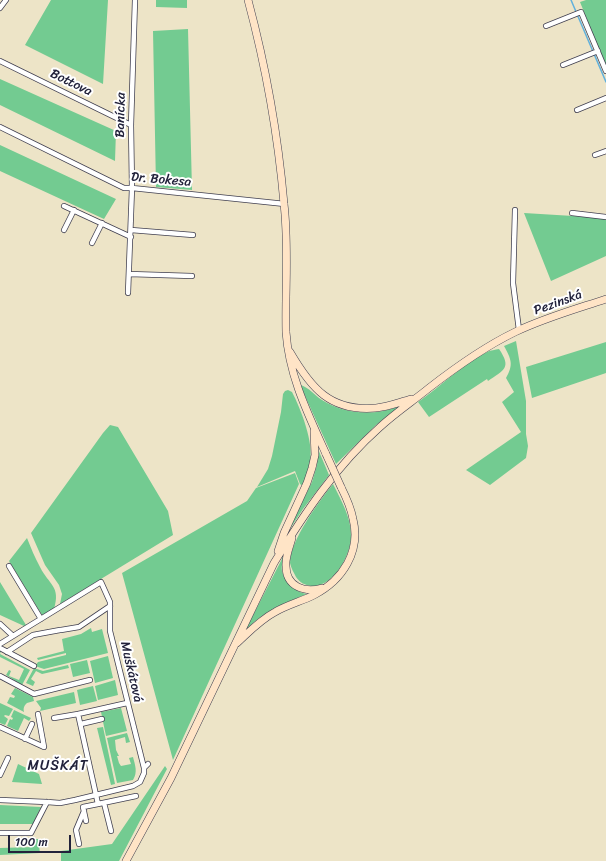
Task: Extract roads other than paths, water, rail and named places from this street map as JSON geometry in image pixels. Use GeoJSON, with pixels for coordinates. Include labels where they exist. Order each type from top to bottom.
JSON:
{"type":"FeatureCollection","features":[{"type":"Feature","properties":{"kind":"main road"},"geometry":{"type":"LineString","coordinates":[[234,646],[260,621],[285,607],[315,594],[338,578],[346,568],[351,557],[355,534],[354,519],[294,379],[287,348],[284,204],[278,146],[272,104],[248,0]]}},
{"type":"Feature","properties":{"kind":"main road","name":"Pezinská"},"geometry":{"type":"LineString","coordinates":[[274,563],[294,531],[328,483],[358,449],[385,423],[460,364],[519,330],[606,299]]}},
{"type":"Feature","properties":{"kind":"main road"},"geometry":{"type":"LineString","coordinates":[[287,348],[311,385],[322,394],[339,404],[354,408],[377,408],[418,397]]}},
{"type":"Feature","properties":{"kind":"main road"},"geometry":{"type":"LineString","coordinates":[[126,861],[171,778],[274,563],[284,533],[307,483],[312,468],[315,455],[314,426]]}},
{"type":"Feature","properties":{"kind":"main road"},"geometry":{"type":"LineString","coordinates":[[294,531],[286,560],[286,571],[289,577],[296,586],[304,590],[315,590],[328,586]]}},
{"type":"Feature","properties":{"kind":"street"},"geometry":{"type":"LineString","coordinates":[[0,8],[6,0]]}},
{"type":"Feature","properties":{"kind":"street","name":"Banícka"},"geometry":{"type":"LineString","coordinates":[[128,293],[131,237],[135,0]]}},
{"type":"Feature","properties":{"kind":"street"},"geometry":{"type":"LineString","coordinates":[[546,26],[581,12],[606,71]]}},
{"type":"Feature","properties":{"kind":"street"},"geometry":{"type":"LineString","coordinates":[[563,65],[598,51]]}},
{"type":"Feature","properties":{"kind":"street","name":"Bottova"},"geometry":{"type":"LineString","coordinates":[[0,61],[132,125]]}},
{"type":"Feature","properties":{"kind":"street"},"geometry":{"type":"LineString","coordinates":[[577,110],[606,98]]}},
{"type":"Feature","properties":{"kind":"street","name":"Dr. Bokesa"},"geometry":{"type":"LineString","coordinates":[[0,127],[124,188],[284,204]]}},
{"type":"Feature","properties":{"kind":"street"},"geometry":{"type":"LineString","coordinates":[[595,155],[606,151]]}},
{"type":"Feature","properties":{"kind":"street"},"geometry":{"type":"LineString","coordinates":[[64,206],[131,237]]}},
{"type":"Feature","properties":{"kind":"street"},"geometry":{"type":"LineString","coordinates":[[64,230],[74,210]]}},
{"type":"Feature","properties":{"kind":"street"},"geometry":{"type":"LineString","coordinates":[[515,210],[513,283],[519,330]]}},
{"type":"Feature","properties":{"kind":"street"},"geometry":{"type":"LineString","coordinates":[[572,213],[606,216]]}},
{"type":"Feature","properties":{"kind":"street"},"geometry":{"type":"LineString","coordinates":[[92,243],[102,223]]}},
{"type":"Feature","properties":{"kind":"street"},"geometry":{"type":"LineString","coordinates":[[131,230],[193,235]]}},
{"type":"Feature","properties":{"kind":"street"},"geometry":{"type":"LineString","coordinates":[[129,274],[192,276]]}},
{"type":"Feature","properties":{"kind":"street"},"geometry":{"type":"LineString","coordinates":[[0,644],[41,619],[9,566]]}},
{"type":"Feature","properties":{"kind":"street","name":"Muškátová"},"geometry":{"type":"LineString","coordinates":[[41,619],[101,582],[110,606],[110,631],[144,768]]}},
{"type":"Feature","properties":{"kind":"street"},"geometry":{"type":"LineString","coordinates":[[6,652],[33,634],[79,627],[110,606]]}},
{"type":"Feature","properties":{"kind":"street"},"geometry":{"type":"LineString","coordinates":[[0,624],[13,636]]}},
{"type":"Feature","properties":{"kind":"street"},"geometry":{"type":"LineString","coordinates":[[0,648],[34,666]]}},
{"type":"Feature","properties":{"kind":"street"},"geometry":{"type":"LineString","coordinates":[[0,676],[34,694],[90,680]]}},
{"type":"Feature","properties":{"kind":"street"},"geometry":{"type":"LineString","coordinates":[[54,718],[127,703]]}},
{"type":"Feature","properties":{"kind":"street"},"geometry":{"type":"LineString","coordinates":[[0,727],[44,748],[38,714]]}},
{"type":"Feature","properties":{"kind":"street"},"geometry":{"type":"LineString","coordinates":[[78,714],[98,804]]}},
{"type":"Feature","properties":{"kind":"street"},"geometry":{"type":"LineString","coordinates":[[81,724],[102,719]]}},
{"type":"Feature","properties":{"kind":"street"},"geometry":{"type":"LineString","coordinates":[[25,739],[32,724]]}},
{"type":"Feature","properties":{"kind":"street"},"geometry":{"type":"LineString","coordinates":[[0,775],[8,758]]}},
{"type":"Feature","properties":{"kind":"street"},"geometry":{"type":"LineString","coordinates":[[0,800],[65,802],[133,786],[138,784],[144,773],[144,768],[148,764]]}},
{"type":"Feature","properties":{"kind":"street"},"geometry":{"type":"LineString","coordinates":[[86,821],[83,807],[136,796]]}},
{"type":"Feature","properties":{"kind":"street"},"geometry":{"type":"LineString","coordinates":[[0,833],[31,833],[47,802]]}},
{"type":"Feature","properties":{"kind":"street"},"geometry":{"type":"LineString","coordinates":[[104,802],[111,831]]}},
{"type":"Feature","properties":{"kind":"street"},"geometry":{"type":"LineString","coordinates":[[79,844],[76,830],[84,812]]}},
{"type":"Feature","properties":{"kind":"waterway"},"geometry":{"type":"LineString","coordinates":[[571,0],[606,82]]}},
{"type":"Feature","properties":{"kind":"district","name":"MUŠKÁT"},"geometry":{"type":"Point","coordinates":[58,766]}}]}
